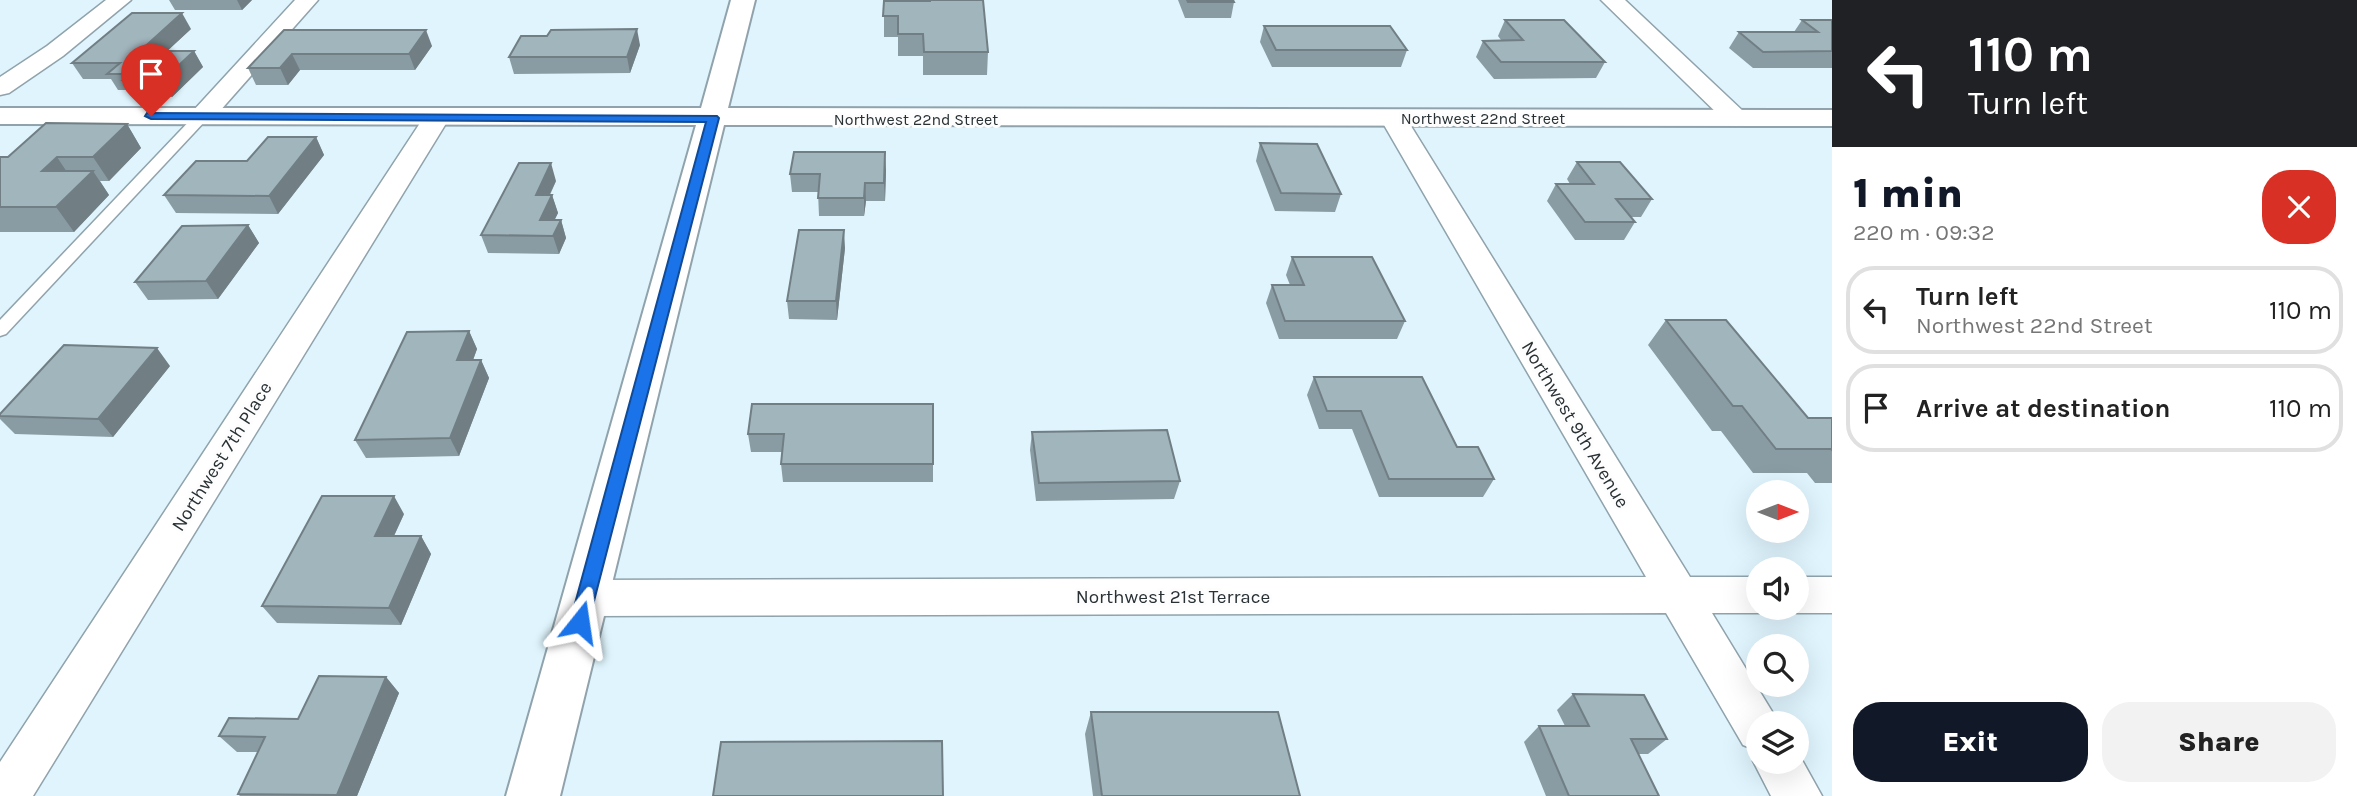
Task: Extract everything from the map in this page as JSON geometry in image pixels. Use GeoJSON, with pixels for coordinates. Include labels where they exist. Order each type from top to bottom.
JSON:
{"type":"FeatureCollection","features":[{"type":"Feature","properties":{"kind":"street"},"geometry":{"type":"LineString","coordinates":[[0,88],[120,0]]}},
{"type":"Feature","properties":{"kind":"street"},"geometry":{"type":"LineString","coordinates":[[202,116],[307,0]]}},
{"type":"Feature","properties":{"kind":"street"},"geometry":{"type":"LineString","coordinates":[[533,796],[743,0]]}},
{"type":"Feature","properties":{"kind":"street"},"geometry":{"type":"LineString","coordinates":[[1612,0],[1737,118]]}},
{"type":"Feature","properties":{"kind":"street"},"geometry":{"type":"LineString","coordinates":[[0,70],[62,18]]}},
{"type":"Feature","properties":{"kind":"street","name":"Northwest 22nd Street"},"geometry":{"type":"LineString","coordinates":[[0,116],[1832,118]]}},
{"type":"Feature","properties":{"kind":"street","name":"Northwest 7th Place"},"geometry":{"type":"LineString","coordinates":[[6,796],[437,117]]}},
{"type":"Feature","properties":{"kind":"street","name":"Northwest 9th Avenue"},"geometry":{"type":"LineString","coordinates":[[1393,118],[1748,711]]}},
{"type":"Feature","properties":{"kind":"street","name":"Northwest 21st Terrace"},"geometry":{"type":"LineString","coordinates":[[586,598],[1746,595]]}},
{"type":"Feature","properties":{"kind":"street"},"geometry":{"type":"LineString","coordinates":[[1809,595],[1832,595]]}},
{"type":"Feature","properties":{"kind":"street"},"geometry":{"type":"LineString","coordinates":[[1785,774],[1798,796]]}},
{"type":"Feature","properties":{"kind":"lane"},"geometry":{"type":"LineString","coordinates":[[0,330],[202,116]]}},
{"type":"Feature","properties":{"kind":"building"},"geometry":{"type":"Polygon","coordinates":[[[983,0],[988,52],[924,52],[923,34],[898,34],[898,16],[883,16],[884,1],[983,0]]]}},
{"type":"Feature","properties":{"kind":"building"},"geometry":{"type":"Polygon","coordinates":[[[1187,0],[1233,0],[1234,2],[1188,2],[1187,0]]]}},
{"type":"Feature","properties":{"kind":"building"},"geometry":{"type":"Polygon","coordinates":[[[132,13],[182,13],[140,51],[194,51],[162,81],[123,80],[131,74],[107,74],[120,63],[72,63],[132,13]]]}},
{"type":"Feature","properties":{"kind":"building"},"geometry":{"type":"Polygon","coordinates":[[[1505,20],[1564,20],[1605,62],[1501,62],[1483,41],[1523,40],[1505,20]]]}},
{"type":"Feature","properties":{"kind":"building"},"geometry":{"type":"Polygon","coordinates":[[[1802,20],[1832,20],[1832,51],[1763,52],[1739,32],[1818,32],[1802,20]]]}},
{"type":"Feature","properties":{"kind":"building"},"geometry":{"type":"Polygon","coordinates":[[[1264,26],[1390,26],[1407,50],[1276,50],[1264,26]]]}},
{"type":"Feature","properties":{"kind":"building"},"geometry":{"type":"Polygon","coordinates":[[[637,29],[627,57],[509,57],[521,36],[547,36],[551,30],[637,29]]]}},
{"type":"Feature","properties":{"kind":"building"},"geometry":{"type":"Polygon","coordinates":[[[284,30],[426,30],[409,54],[292,54],[280,68],[248,68],[284,30]]]}},
{"type":"Feature","properties":{"kind":"building"},"geometry":{"type":"Polygon","coordinates":[[[46,123],[127,124],[93,157],[57,157],[42,171],[93,171],[56,207],[0,207],[0,157],[8,157],[46,123]]]}},
{"type":"Feature","properties":{"kind":"building"},"geometry":{"type":"Polygon","coordinates":[[[268,137],[316,137],[269,196],[164,195],[196,161],[247,161],[268,137]]]}},
{"type":"Feature","properties":{"kind":"building"},"geometry":{"type":"Polygon","coordinates":[[[1260,143],[1317,144],[1341,194],[1281,193],[1260,143]]]}},
{"type":"Feature","properties":{"kind":"building"},"geometry":{"type":"Polygon","coordinates":[[[794,152],[885,152],[884,183],[865,183],[864,198],[818,198],[820,174],[790,174],[794,152]]]}},
{"type":"Feature","properties":{"kind":"building"},"geometry":{"type":"Polygon","coordinates":[[[1577,162],[1620,162],[1652,199],[1616,199],[1635,222],[1585,222],[1556,184],[1594,184],[1577,162]]]}},
{"type":"Feature","properties":{"kind":"building"},"geometry":{"type":"Polygon","coordinates":[[[519,163],[551,163],[536,195],[552,195],[540,220],[561,220],[553,236],[481,235],[519,163]]]}},
{"type":"Feature","properties":{"kind":"building"},"geometry":{"type":"Polygon","coordinates":[[[248,225],[206,281],[135,282],[182,226],[248,225]]]}},
{"type":"Feature","properties":{"kind":"building"},"geometry":{"type":"Polygon","coordinates":[[[799,230],[844,230],[836,301],[787,301],[799,230]]]}},
{"type":"Feature","properties":{"kind":"building"},"geometry":{"type":"Polygon","coordinates":[[[1292,257],[1372,257],[1405,321],[1285,321],[1272,285],[1304,285],[1292,257]]]}},
{"type":"Feature","properties":{"kind":"building"},"geometry":{"type":"Polygon","coordinates":[[[1666,320],[1726,320],[1808,418],[1832,418],[1832,450],[1776,449],[1742,406],[1733,406],[1666,320]]]}},
{"type":"Feature","properties":{"kind":"building"},"geometry":{"type":"Polygon","coordinates":[[[469,331],[457,360],[481,360],[450,438],[355,440],[407,332],[469,331]]]}},
{"type":"Feature","properties":{"kind":"building"},"geometry":{"type":"Polygon","coordinates":[[[64,345],[157,348],[98,419],[0,416],[0,414],[64,345]]]}},
{"type":"Feature","properties":{"kind":"building"},"geometry":{"type":"Polygon","coordinates":[[[1314,377],[1422,377],[1457,447],[1478,447],[1494,479],[1389,479],[1361,411],[1327,411],[1314,377]]]}},
{"type":"Feature","properties":{"kind":"building"},"geometry":{"type":"Polygon","coordinates":[[[752,404],[933,404],[933,464],[781,464],[784,434],[748,434],[752,404]]]}},
{"type":"Feature","properties":{"kind":"building"},"geometry":{"type":"Polygon","coordinates":[[[1167,430],[1180,481],[1039,483],[1032,432],[1167,430]]]}},
{"type":"Feature","properties":{"kind":"building"},"geometry":{"type":"Polygon","coordinates":[[[322,496],[394,496],[375,536],[421,536],[389,608],[262,606],[322,496]]]}},
{"type":"Feature","properties":{"kind":"building"},"geometry":{"type":"Polygon","coordinates":[[[319,676],[386,677],[337,795],[238,794],[265,737],[219,736],[229,718],[298,719],[319,676]]]}},
{"type":"Feature","properties":{"kind":"building"},"geometry":{"type":"Polygon","coordinates":[[[1573,694],[1644,695],[1667,739],[1631,739],[1659,796],[1569,796],[1539,726],[1589,726],[1573,694]]]}},
{"type":"Feature","properties":{"kind":"building"},"geometry":{"type":"Polygon","coordinates":[[[1091,712],[1278,712],[1300,796],[1102,796],[1091,712]]]}},
{"type":"Feature","properties":{"kind":"building"},"geometry":{"type":"Polygon","coordinates":[[[942,741],[943,796],[713,796],[721,742],[942,741]]]}},
{"type":"Feature","properties":{"kind":"route"},"geometry":{"type":"LineString","coordinates":[[151,116],[713,118],[580,622]]}}]}
